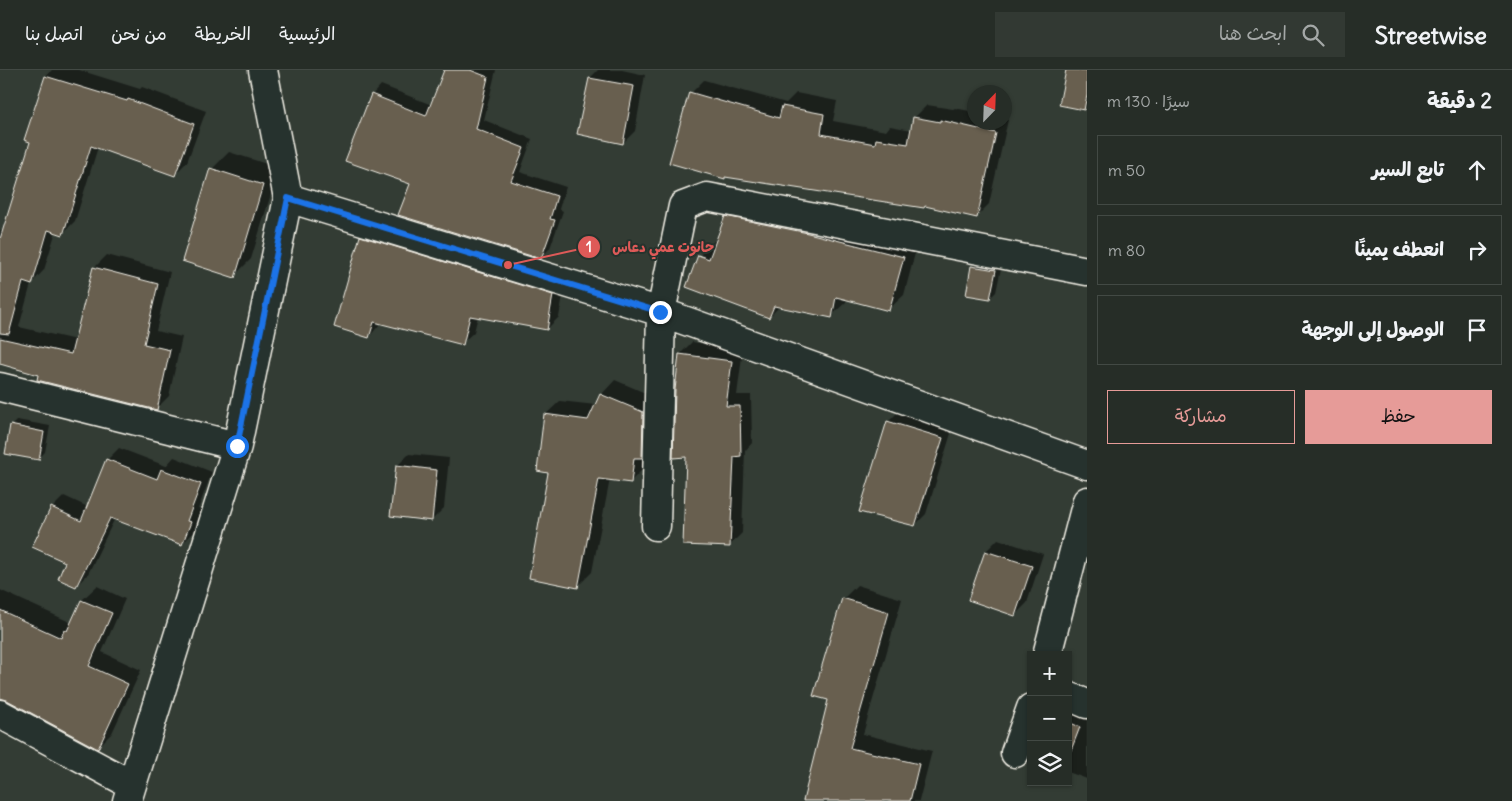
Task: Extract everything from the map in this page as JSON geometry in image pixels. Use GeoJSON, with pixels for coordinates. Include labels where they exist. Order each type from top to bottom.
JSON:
{"type":"FeatureCollection","features":[{"type":"Feature","properties":{"kind":"street"},"geometry":{"type":"LineString","coordinates":[[0,714],[129,793],[237,446],[288,198],[263,70]]}},
{"type":"Feature","properties":{"kind":"street"},"geometry":{"type":"LineString","coordinates":[[656,526],[660,312],[683,206],[707,197],[1087,271]]}},
{"type":"Feature","properties":{"kind":"street"},"geometry":{"type":"LineString","coordinates":[[288,198],[660,312],[1087,465]]}},
{"type":"Feature","properties":{"kind":"street"},"geometry":{"type":"LineString","coordinates":[[0,387],[237,446]]}},
{"type":"Feature","properties":{"kind":"street"},"geometry":{"type":"LineString","coordinates":[[1048,651],[1087,501]]}},
{"type":"Feature","properties":{"kind":"street"},"geometry":{"type":"LineString","coordinates":[[1072,698],[1087,704]]}},
{"type":"Feature","properties":{"kind":"street"},"geometry":{"type":"LineString","coordinates":[[1015,753],[1027,719]]}},
{"type":"Feature","properties":{"kind":"building"},"geometry":{"type":"Polygon","coordinates":[[[444,70],[470,70],[488,77],[476,129],[524,148],[511,181],[557,196],[550,219],[555,220],[541,259],[398,215],[410,184],[345,161],[371,94],[426,116],[444,70]]]}},
{"type":"Feature","properties":{"kind":"building"},"geometry":{"type":"Polygon","coordinates":[[[1066,70],[1087,70],[1087,95],[1084,110],[1059,105],[1066,70]]]}},
{"type":"Feature","properties":{"kind":"building"},"geometry":{"type":"Polygon","coordinates":[[[45,76],[127,101],[128,99],[194,124],[175,176],[91,146],[63,235],[48,230],[32,285],[23,282],[9,334],[0,333],[0,239],[30,142],[24,140],[45,76]]]}},
{"type":"Feature","properties":{"kind":"building"},"geometry":{"type":"Polygon","coordinates":[[[589,78],[634,86],[623,144],[577,134],[589,78]]]}},
{"type":"Feature","properties":{"kind":"building"},"geometry":{"type":"Polygon","coordinates":[[[689,92],[779,118],[782,106],[824,114],[821,134],[875,144],[876,139],[908,144],[913,117],[940,122],[940,120],[967,126],[967,130],[983,130],[996,133],[977,218],[925,206],[924,208],[725,177],[725,179],[669,163],[689,92]]]}},
{"type":"Feature","properties":{"kind":"building"},"geometry":{"type":"Polygon","coordinates":[[[210,168],[263,185],[235,278],[182,261],[210,168]]]}},
{"type":"Feature","properties":{"kind":"building"},"geometry":{"type":"Polygon","coordinates":[[[725,216],[808,233],[904,257],[889,311],[836,297],[832,318],[774,306],[769,318],[686,287],[698,255],[709,259],[725,216]]]}},
{"type":"Feature","properties":{"kind":"building"},"geometry":{"type":"Polygon","coordinates":[[[360,236],[553,295],[547,330],[470,316],[463,345],[374,322],[369,338],[334,327],[360,236]]]}},
{"type":"Feature","properties":{"kind":"building"},"geometry":{"type":"Polygon","coordinates":[[[971,266],[996,270],[990,299],[966,295],[971,266]]]}},
{"type":"Feature","properties":{"kind":"building"},"geometry":{"type":"Polygon","coordinates":[[[93,267],[158,284],[144,344],[170,350],[157,410],[37,380],[38,375],[0,364],[0,338],[71,354],[93,267]]]}},
{"type":"Feature","properties":{"kind":"building"},"geometry":{"type":"Polygon","coordinates":[[[679,354],[732,361],[726,406],[740,406],[741,456],[734,457],[730,547],[683,545],[686,457],[673,458],[675,390],[679,354]]]}},
{"type":"Feature","properties":{"kind":"building"},"geometry":{"type":"Polygon","coordinates":[[[600,394],[643,412],[642,458],[634,458],[631,483],[599,479],[578,588],[529,578],[548,473],[537,471],[544,414],[588,420],[600,394]]]}},
{"type":"Feature","properties":{"kind":"building"},"geometry":{"type":"Polygon","coordinates":[[[887,421],[943,438],[915,526],[859,512],[887,421]]]}},
{"type":"Feature","properties":{"kind":"building"},"geometry":{"type":"Polygon","coordinates":[[[10,425],[44,432],[39,460],[5,454],[10,425]]]}},
{"type":"Feature","properties":{"kind":"building"},"geometry":{"type":"Polygon","coordinates":[[[106,459],[157,479],[161,469],[201,484],[187,521],[191,522],[182,545],[110,518],[76,587],[58,579],[65,562],[32,547],[51,507],[81,521],[106,459]]]}},
{"type":"Feature","properties":{"kind":"building"},"geometry":{"type":"Polygon","coordinates":[[[396,465],[437,470],[432,521],[390,516],[396,465]]]}},
{"type":"Feature","properties":{"kind":"building"},"geometry":{"type":"Polygon","coordinates":[[[985,551],[1032,566],[1015,616],[968,600],[985,551]]]}},
{"type":"Feature","properties":{"kind":"building"},"geometry":{"type":"Polygon","coordinates":[[[842,598],[889,612],[850,748],[919,764],[910,801],[803,801],[828,700],[813,696],[842,598]]]}},
{"type":"Feature","properties":{"kind":"building"},"geometry":{"type":"Polygon","coordinates":[[[81,600],[112,613],[89,666],[128,684],[98,749],[0,698],[0,610],[61,638],[64,630],[67,631],[81,600]]]}},
{"type":"Feature","properties":{"kind":"building"},"geometry":{"type":"Polygon","coordinates":[[[1072,724],[1080,727],[1072,748],[1072,724]]]}},
{"type":"Feature","properties":{"kind":"place","name":"حانوت عمي دعاس"},"geometry":{"type":"Point","coordinates":[508,265]}},
{"type":"Feature","properties":{"kind":"route"},"geometry":{"type":"LineString","coordinates":[[237,446],[288,198],[660,312]]}}]}
